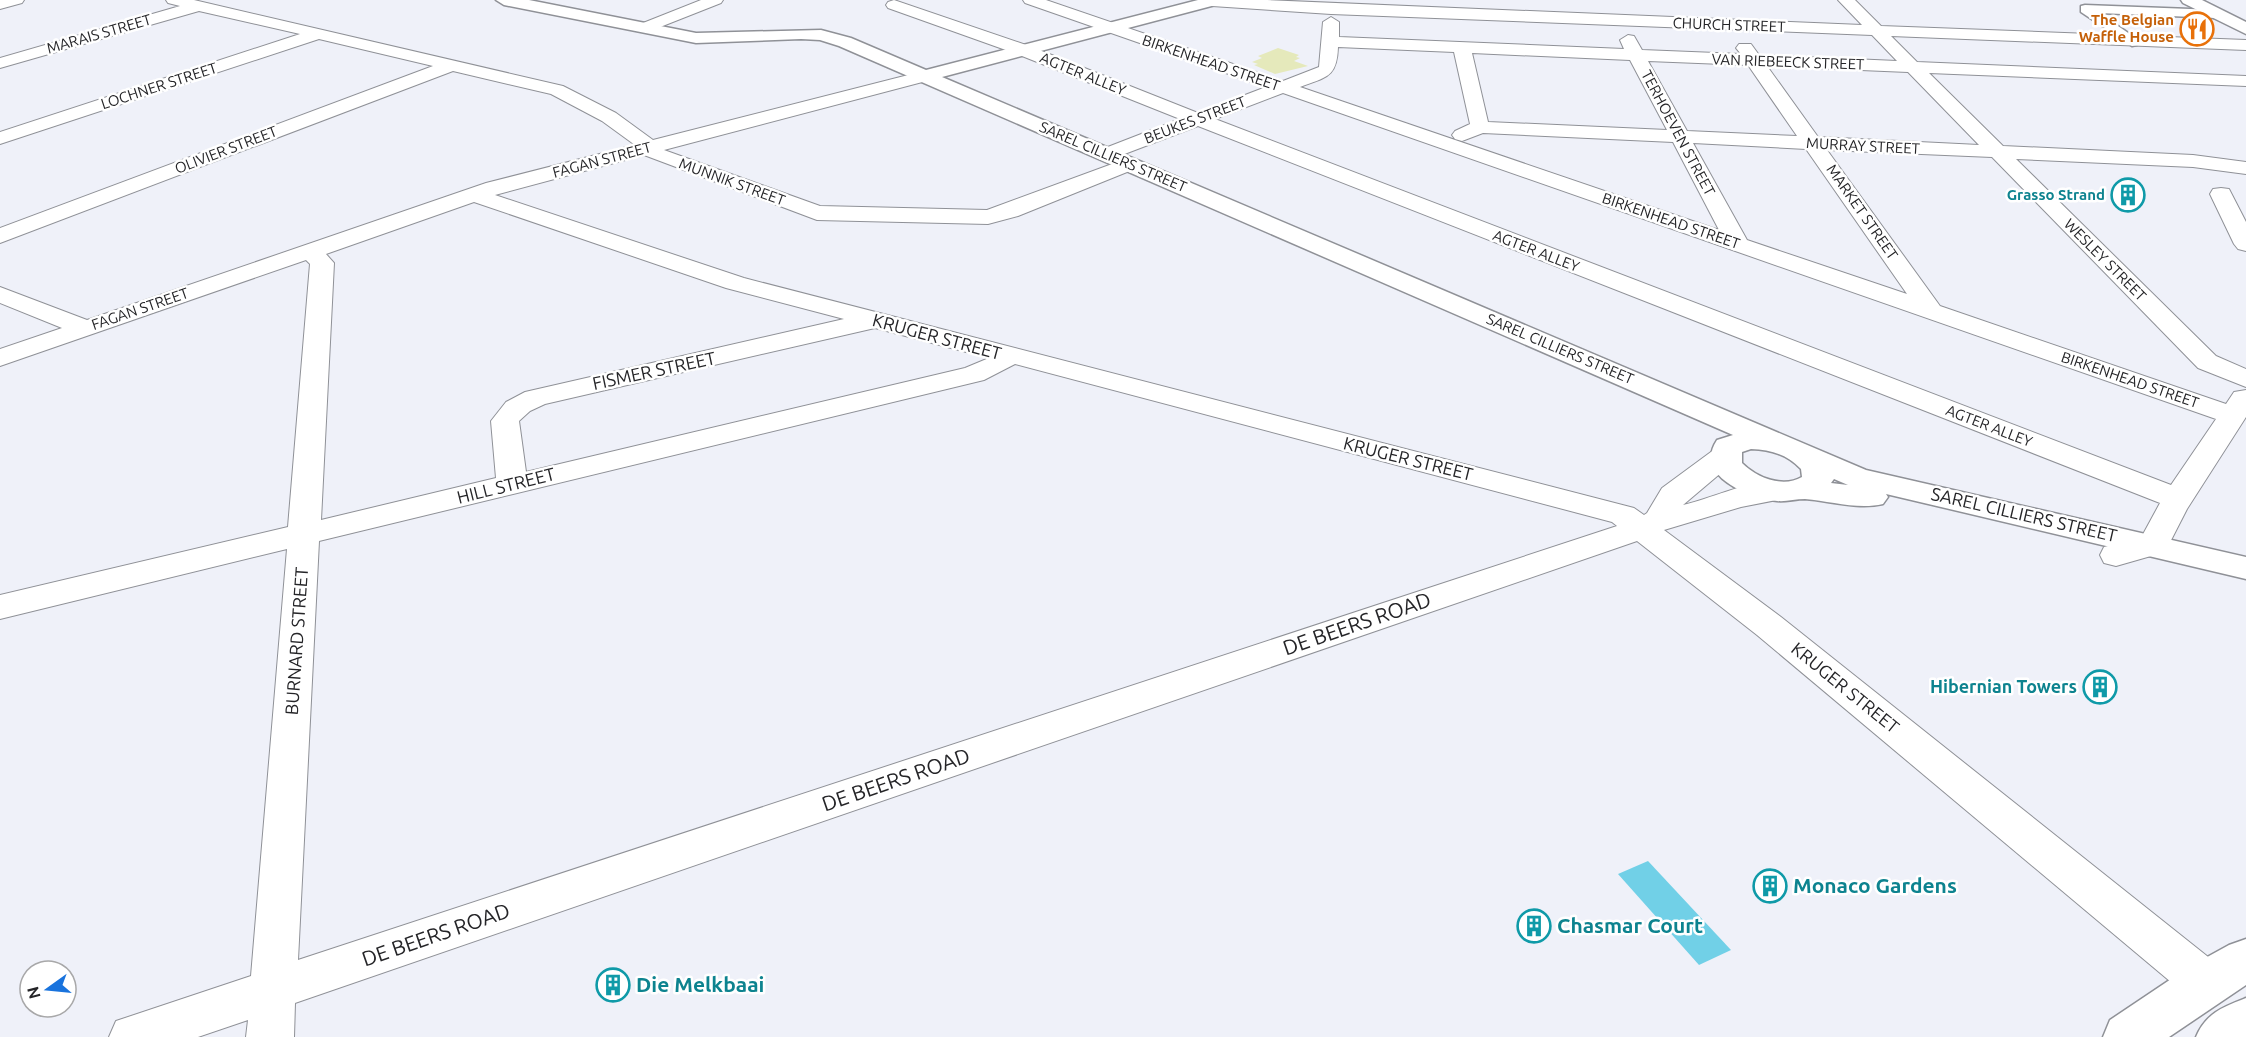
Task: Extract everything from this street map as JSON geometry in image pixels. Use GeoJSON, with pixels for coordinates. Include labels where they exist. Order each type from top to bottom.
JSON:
{"type":"FeatureCollection","features":[{"type":"Feature","properties":{"kind":"street"},"geometry":{"type":"LineString","coordinates":[[0,4],[16,0]]}},
{"type":"Feature","properties":{"kind":"street","name":"MUNNIK STREET"},"geometry":{"type":"LineString","coordinates":[[174,0],[557,90],[582,102],[646,142],[653,153],[817,213],[988,217],[1010,211],[1130,164]]}},
{"type":"Feature","properties":{"kind":"street","name":"SAREL CILLIERS STREET"},"geometry":{"type":"LineString","coordinates":[[504,0],[696,38],[820,35],[845,42],[1856,477],[2246,568]]}},
{"type":"Feature","properties":{"kind":"street"},"geometry":{"type":"LineString","coordinates":[[644,28],[715,0]]}},
{"type":"Feature","properties":{"kind":"street"},"geometry":{"type":"LineString","coordinates":[[1031,0],[1109,27]]}},
{"type":"Feature","properties":{"kind":"street","name":"WESLEY STREET"},"geometry":{"type":"LineString","coordinates":[[1846,0],[2207,362],[2246,379]]}},
{"type":"Feature","properties":{"kind":"street"},"geometry":{"type":"LineString","coordinates":[[2189,0],[2246,29]]}},
{"type":"Feature","properties":{"kind":"street"},"geometry":{"type":"LineString","coordinates":[[2202,0],[2246,22]]}},
{"type":"Feature","properties":{"kind":"street","name":"FAGAN STREET"},"geometry":{"type":"LineString","coordinates":[[0,358],[474,195],[1214,1]]}},
{"type":"Feature","properties":{"kind":"street","name":"CHURCH STREET"},"geometry":{"type":"LineString","coordinates":[[1214,1],[1331,9],[2246,45]]}},
{"type":"Feature","properties":{"kind":"street","name":"AGTER ALLEY"},"geometry":{"type":"LineString","coordinates":[[894,5],[1023,50],[1197,120],[2178,499]]}},
{"type":"Feature","properties":{"kind":"street","name":"MARAIS STREET"},"geometry":{"type":"LineString","coordinates":[[0,63],[198,6]]}},
{"type":"Feature","properties":{"kind":"street","name":"BEUKES STREET"},"geometry":{"type":"LineString","coordinates":[[1107,154],[1328,69],[1331,9]]}},
{"type":"Feature","properties":{"kind":"street"},"geometry":{"type":"LineString","coordinates":[[2132,42],[2085,9],[2217,14]]}},
{"type":"Feature","properties":{"kind":"street","name":"TERHOEVEN STREET"},"geometry":{"type":"LineString","coordinates":[[1620,21],[1636,56],[1738,244]]}},
{"type":"Feature","properties":{"kind":"street","name":"MARKET STREET"},"geometry":{"type":"LineString","coordinates":[[1730,25],[1931,311]]}},
{"type":"Feature","properties":{"kind":"street","name":"BIRKENHEAD STREET"},"geometry":{"type":"LineString","coordinates":[[1109,27],[1931,311],[2239,405]]}},
{"type":"Feature","properties":{"kind":"street","name":"LOCHNER STREET"},"geometry":{"type":"LineString","coordinates":[[0,138],[318,34]]}},
{"type":"Feature","properties":{"kind":"street","name":"VAN RIEBEECK STREET"},"geometry":{"type":"LineString","coordinates":[[1330,42],[2246,81]]}},
{"type":"Feature","properties":{"kind":"street"},"geometry":{"type":"LineString","coordinates":[[1444,143],[1480,127],[1462,48]]}},
{"type":"Feature","properties":{"kind":"street","name":"OLIVIER STREET"},"geometry":{"type":"LineString","coordinates":[[0,236],[452,65]]}},
{"type":"Feature","properties":{"kind":"street","name":"MURRAY STREET"},"geometry":{"type":"LineString","coordinates":[[1480,127],[2193,161],[2246,168]]}},
{"type":"Feature","properties":{"kind":"street"},"geometry":{"type":"LineString","coordinates":[[2221,194],[2246,244]]}},
{"type":"Feature","properties":{"kind":"street","name":"KRUGER STREET"},"geometry":{"type":"LineString","coordinates":[[474,195],[735,284],[1623,514],[1651,524],[1769,626],[2226,972]]}},
{"type":"Feature","properties":{"kind":"street","name":"BURNARD STREET"},"geometry":{"type":"LineString","coordinates":[[270,1037],[322,262],[310,251]]}},
{"type":"Feature","properties":{"kind":"street"},"geometry":{"type":"LineString","coordinates":[[0,294],[85,328]]}},
{"type":"Feature","properties":{"kind":"street","name":"FISMER STREET"},"geometry":{"type":"LineString","coordinates":[[512,485],[505,421],[509,413],[528,401],[540,396],[874,321]]}},
{"type":"Feature","properties":{"kind":"street","name":"HILL STREET"},"geometry":{"type":"LineString","coordinates":[[0,607],[974,374],[1009,356]]}},
{"type":"Feature","properties":{"kind":"street"},"geometry":{"type":"LineString","coordinates":[[2116,555],[2154,545],[2178,499],[2239,405]]}},
{"type":"Feature","properties":{"kind":"street","name":"SAREL CILLIERS STREET"},"geometry":{"type":"LineString","coordinates":[[1699,409],[1722,430],[1727,451],[1726,463],[1739,476],[1760,487],[1866,495],[2116,555],[2246,590]]}},
{"type":"Feature","properties":{"kind":"street"},"geometry":{"type":"LineString","coordinates":[[1651,524],[1673,495],[1727,451],[1748,440],[1791,449],[1819,471],[1819,479],[1815,485],[1791,490]]}},
{"type":"Feature","properties":{"kind":"street","name":"DE BEERS ROAD"},"geometry":{"type":"LineString","coordinates":[[133,1037],[1651,524],[1735,499],[1791,490]]}},
{"type":"Feature","properties":{"kind":"street"},"geometry":{"type":"LineString","coordinates":[[2128,1037],[2226,972]]}},
{"type":"Feature","properties":{"kind":"street"},"geometry":{"type":"LineString","coordinates":[[2221,1037],[2246,1021]]}},
{"type":"Feature","properties":{"kind":"green space"},"geometry":{"type":"Polygon","coordinates":[[[1278,48],[1299,55],[1296,57],[1300,58],[1294,61],[1308,66],[1275,74],[1252,62],[1262,58],[1258,56],[1278,48]]]}},
{"type":"Feature","properties":{"kind":"water"},"geometry":{"type":"Polygon","coordinates":[[[1648,861],[1731,950],[1699,965],[1618,874],[1648,861]]]}},
{"type":"Feature","properties":{"kind":"place","name":"The Belgian Waffle House"},"geometry":{"type":"Point","coordinates":[2197,29]}},
{"type":"Feature","properties":{"kind":"place","name":"Grasso Strand"},"geometry":{"type":"Point","coordinates":[2128,195]}},
{"type":"Feature","properties":{"kind":"place","name":"Hibernian Towers"},"geometry":{"type":"Point","coordinates":[2100,687]}},
{"type":"Feature","properties":{"kind":"place","name":"Monaco Gardens"},"geometry":{"type":"Point","coordinates":[1770,886]}},
{"type":"Feature","properties":{"kind":"place","name":"Chasmar Court"},"geometry":{"type":"Point","coordinates":[1534,926]}},
{"type":"Feature","properties":{"kind":"place","name":"Die Melkbaai"},"geometry":{"type":"Point","coordinates":[613,985]}}]}
